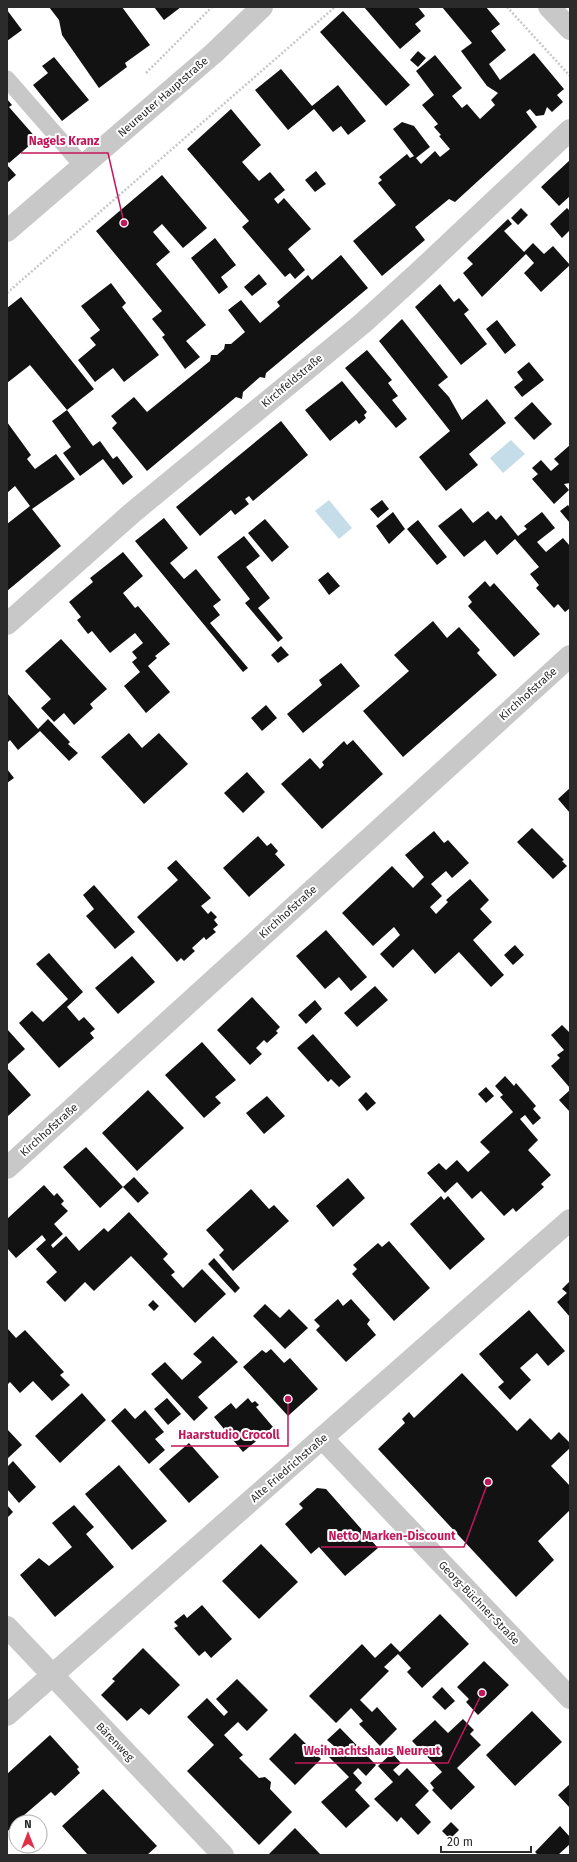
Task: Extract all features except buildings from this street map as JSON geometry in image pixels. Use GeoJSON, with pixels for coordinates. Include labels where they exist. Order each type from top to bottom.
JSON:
{"type":"FeatureCollection","features":[{"type":"Feature","properties":{"kind":"street","name":"Neureuter Hauptstraße"},"geometry":{"type":"LineString","coordinates":[[7,231],[214,53],[262,7]]}},
{"type":"Feature","properties":{"kind":"street"},"geometry":{"type":"LineString","coordinates":[[549,7],[570,29]]}},
{"type":"Feature","properties":{"kind":"street","name":"Kirchfeldstraße"},"geometry":{"type":"LineString","coordinates":[[7,624],[132,513],[363,323],[418,274],[570,130]]}},
{"type":"Feature","properties":{"kind":"street","name":"Kirchhofstraße"},"geometry":{"type":"LineString","coordinates":[[7,1168],[570,656]]}},
{"type":"Feature","properties":{"kind":"street","name":"Alte Friedrichstraße"},"geometry":{"type":"LineString","coordinates":[[7,1715],[570,1220]]}},
{"type":"Feature","properties":{"kind":"street","name":"Georg-Büchner-Straße"},"geometry":{"type":"LineString","coordinates":[[322,1438],[570,1698]]}},
{"type":"Feature","properties":{"kind":"street","name":"Bärenweg"},"geometry":{"type":"LineString","coordinates":[[7,1627],[223,1855]]}},
{"type":"Feature","properties":{"kind":"lane"},"geometry":{"type":"LineString","coordinates":[[7,79],[83,166]]}},
{"type":"Feature","properties":{"kind":"path"},"geometry":{"type":"LineString","coordinates":[[7,293],[335,7]]}},
{"type":"Feature","properties":{"kind":"path"},"geometry":{"type":"LineString","coordinates":[[507,7],[570,76]]}},
{"type":"Feature","properties":{"kind":"water"},"geometry":{"type":"Polygon","coordinates":[[[511,440],[525,454],[503,473],[490,458],[511,440]]]}},
{"type":"Feature","properties":{"kind":"water"},"geometry":{"type":"Polygon","coordinates":[[[329,500],[352,528],[339,539],[315,511],[329,500]]]}},
{"type":"Feature","properties":{"kind":"place","name":"Nagels Kranz"},"geometry":{"type":"Point","coordinates":[124,223]}},
{"type":"Feature","properties":{"kind":"place","name":"Haarstudio Crocoll"},"geometry":{"type":"Point","coordinates":[288,1399]}},
{"type":"Feature","properties":{"kind":"place","name":"Netto Marken-Discount"},"geometry":{"type":"Point","coordinates":[488,1482]}},
{"type":"Feature","properties":{"kind":"place","name":"Weihnachtshaus Neureut"},"geometry":{"type":"Point","coordinates":[482,1693]}}]}
